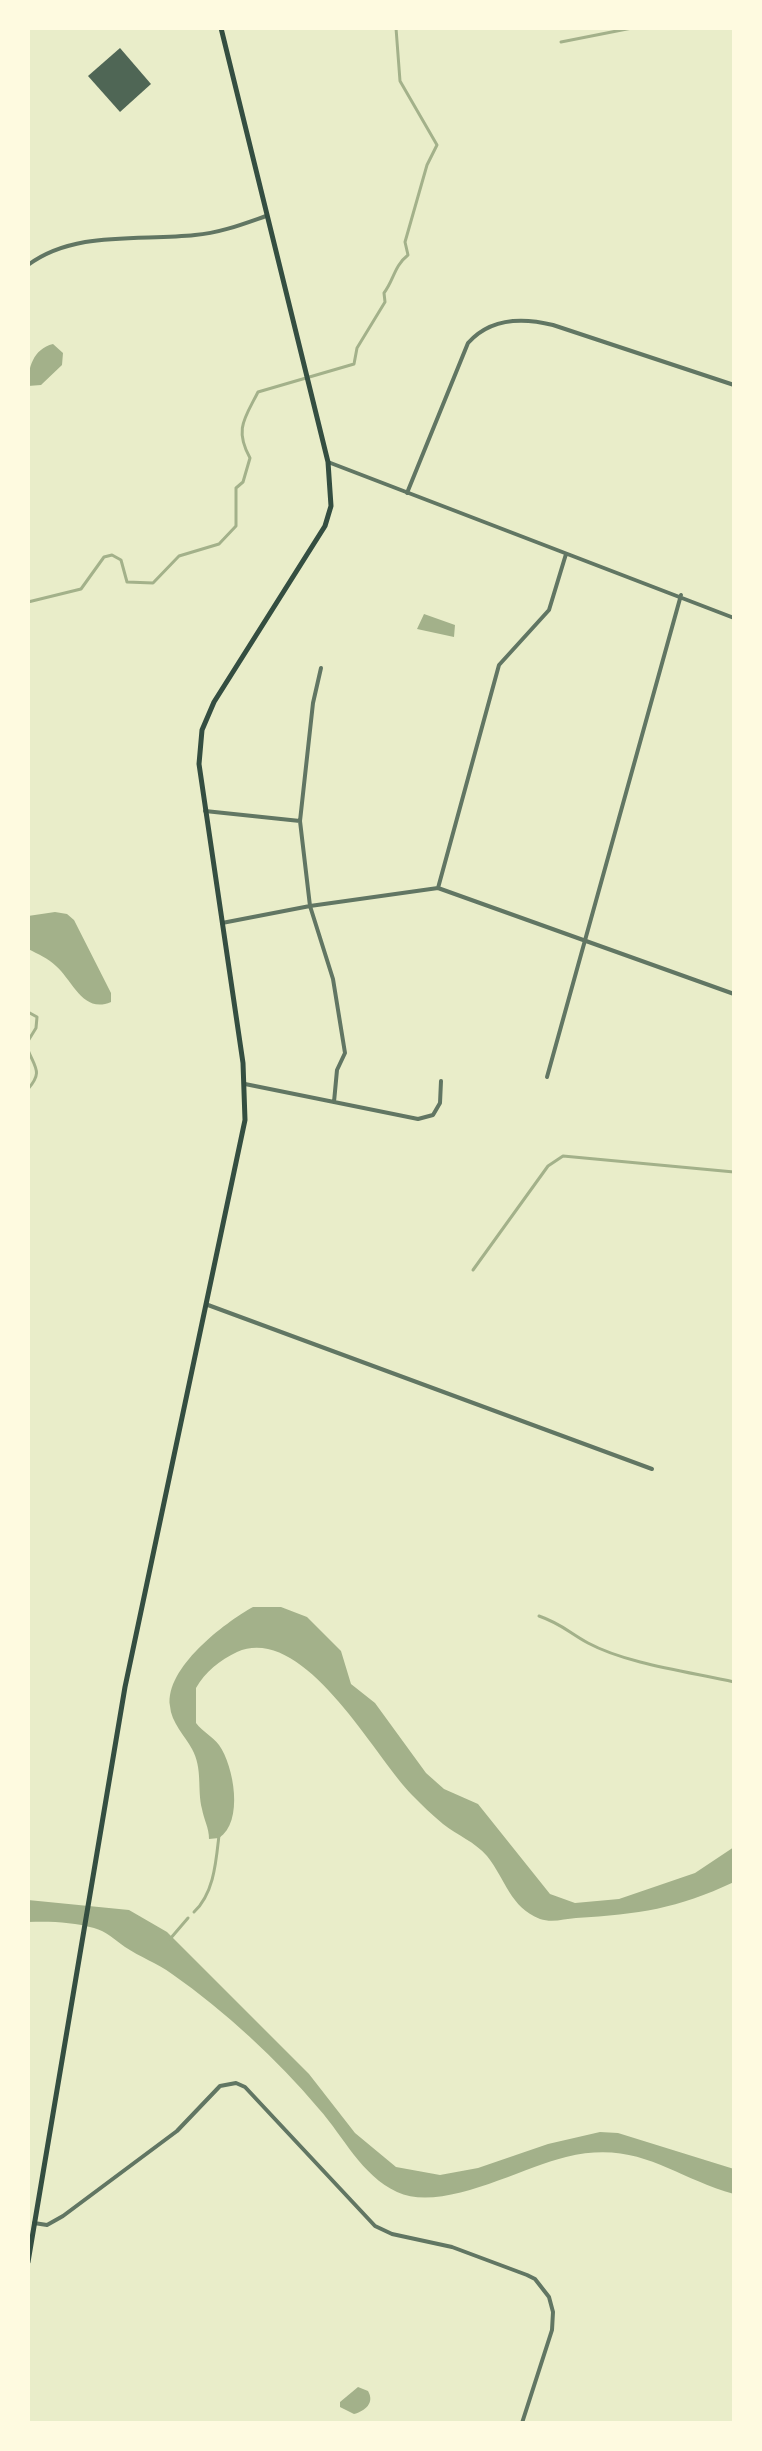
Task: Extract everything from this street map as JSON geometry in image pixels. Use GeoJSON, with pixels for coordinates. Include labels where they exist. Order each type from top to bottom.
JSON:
{"type":"FeatureCollection","features":[{"type":"Feature","properties":{"kind":"main road"},"geometry":{"type":"LineString","coordinates":[[28,2262],[92,1868],[125,1687],[241,1145],[245,1084],[199,764],[202,730],[214,702],[325,526],[331,506],[328,462],[221,28]]}},
{"type":"Feature","properties":{"kind":"street"},"geometry":{"type":"LineString","coordinates":[[28,265],[76,243],[196,235],[227,230],[266,216]]}},
{"type":"Feature","properties":{"kind":"street"},"geometry":{"type":"LineString","coordinates":[[407,493],[468,343],[480,331],[499,322],[524,320],[553,325],[734,385]]}},
{"type":"Feature","properties":{"kind":"street"},"geometry":{"type":"LineString","coordinates":[[328,462],[681,595],[734,618]]}},
{"type":"Feature","properties":{"kind":"street"},"geometry":{"type":"LineString","coordinates":[[438,888],[499,665],[549,610],[566,554]]}},
{"type":"Feature","properties":{"kind":"street"},"geometry":{"type":"LineString","coordinates":[[547,1077],[681,595]]}},
{"type":"Feature","properties":{"kind":"street"},"geometry":{"type":"LineString","coordinates":[[321,668],[313,703],[300,821],[310,906],[333,979],[345,1053],[337,1070],[334,1102]]}},
{"type":"Feature","properties":{"kind":"street"},"geometry":{"type":"LineString","coordinates":[[205,811],[300,821]]}},
{"type":"Feature","properties":{"kind":"street"},"geometry":{"type":"LineString","coordinates":[[222,923],[310,906],[438,888],[734,994]]}},
{"type":"Feature","properties":{"kind":"street"},"geometry":{"type":"LineString","coordinates":[[245,1084],[426,1119],[433,1115],[440,1103],[441,1081]]}},
{"type":"Feature","properties":{"kind":"street"},"geometry":{"type":"LineString","coordinates":[[208,1305],[652,1469]]}},
{"type":"Feature","properties":{"kind":"street"},"geometry":{"type":"LineString","coordinates":[[34,2223],[47,2225],[63,2216],[177,2131],[220,2086],[236,2083],[245,2087],[375,2226],[392,2234],[452,2247],[535,2279],[549,2297],[553,2319],[522,2423]]}},
{"type":"Feature","properties":{"kind":"shaded area"},"geometry":{"type":"Polygon","coordinates":[[[53,344],[63,353],[62,365],[41,385],[28,386],[33,360],[41,350],[53,344]]]}},
{"type":"Feature","properties":{"kind":"shaded area"},"geometry":{"type":"Polygon","coordinates":[[[424,614],[455,625],[454,637],[417,629],[424,614]]]}},
{"type":"Feature","properties":{"kind":"shaded area"},"geometry":{"type":"Polygon","coordinates":[[[55,912],[67,914],[74,920],[111,993],[111,1002],[101,1005],[86,1000],[53,963],[28,949],[28,916],[55,912]]]}},
{"type":"Feature","properties":{"kind":"shaded area"},"geometry":{"type":"Polygon","coordinates":[[[253,1607],[281,1607],[307,1617],[341,1651],[351,1684],[375,1703],[426,1773],[444,1789],[478,1804],[550,1894],[575,1903],[619,1899],[695,1873],[734,1847],[734,1882],[657,1909],[549,1921],[540,1919],[515,1900],[482,1851],[443,1824],[412,1795],[335,1698],[312,1674],[287,1656],[262,1648],[237,1652],[225,1659],[208,1672],[196,1688],[196,1723],[224,1754],[234,1793],[232,1820],[227,1830],[219,1838],[209,1839],[201,1802],[198,1764],[173,1718],[171,1691],[186,1662],[199,1648],[253,1607]]]}},
{"type":"Feature","properties":{"kind":"shaded area"},"geometry":{"type":"Polygon","coordinates":[[[28,1900],[129,1910],[167,1932],[309,2074],[355,2133],[396,2167],[440,2175],[478,2168],[548,2144],[600,2132],[618,2133],[734,2169],[734,2194],[654,2162],[614,2153],[566,2157],[481,2186],[436,2197],[415,2197],[397,2192],[363,2166],[303,2090],[212,2004],[166,1970],[98,1929],[70,1923],[28,1922],[28,1900]]]}},
{"type":"Feature","properties":{"kind":"shaded area"},"geometry":{"type":"Polygon","coordinates":[[[358,2387],[368,2391],[370,2403],[354,2414],[340,2407],[340,2402],[358,2387]]]}},
{"type":"Feature","properties":{"kind":"building"},"geometry":{"type":"Polygon","coordinates":[[[120,48],[151,84],[120,112],[88,76],[120,48]]]}},
{"type":"Feature","properties":{"kind":"waterway"},"geometry":{"type":"LineString","coordinates":[[28,602],[81,589],[104,557],[112,555],[121,560],[127,582],[153,583],[179,556],[219,544],[236,526],[236,488],[243,482],[250,458],[243,439],[243,424],[258,392],[354,364],[357,348],[385,302],[384,293],[408,255],[405,242],[427,165],[437,145],[400,81],[396,28]]}},
{"type":"Feature","properties":{"kind":"waterway"},"geometry":{"type":"LineString","coordinates":[[561,42],[632,28]]}},
{"type":"Feature","properties":{"kind":"waterway"},"geometry":{"type":"LineString","coordinates":[[28,1012],[37,1017],[36,1028],[28,1041]]}},
{"type":"Feature","properties":{"kind":"waterway"},"geometry":{"type":"LineString","coordinates":[[28,1050],[36,1074],[28,1089]]}},
{"type":"Feature","properties":{"kind":"waterway"},"geometry":{"type":"LineString","coordinates":[[473,1270],[548,1166],[563,1156],[734,1172]]}},
{"type":"Feature","properties":{"kind":"waterway"},"geometry":{"type":"LineString","coordinates":[[539,1616],[621,1657],[734,1682]]}},
{"type":"Feature","properties":{"kind":"waterway"},"geometry":{"type":"LineString","coordinates":[[194,1912],[210,1886],[219,1835]]}},
{"type":"Feature","properties":{"kind":"waterway"},"geometry":{"type":"LineString","coordinates":[[170,1939],[188,1918]]}}]}
